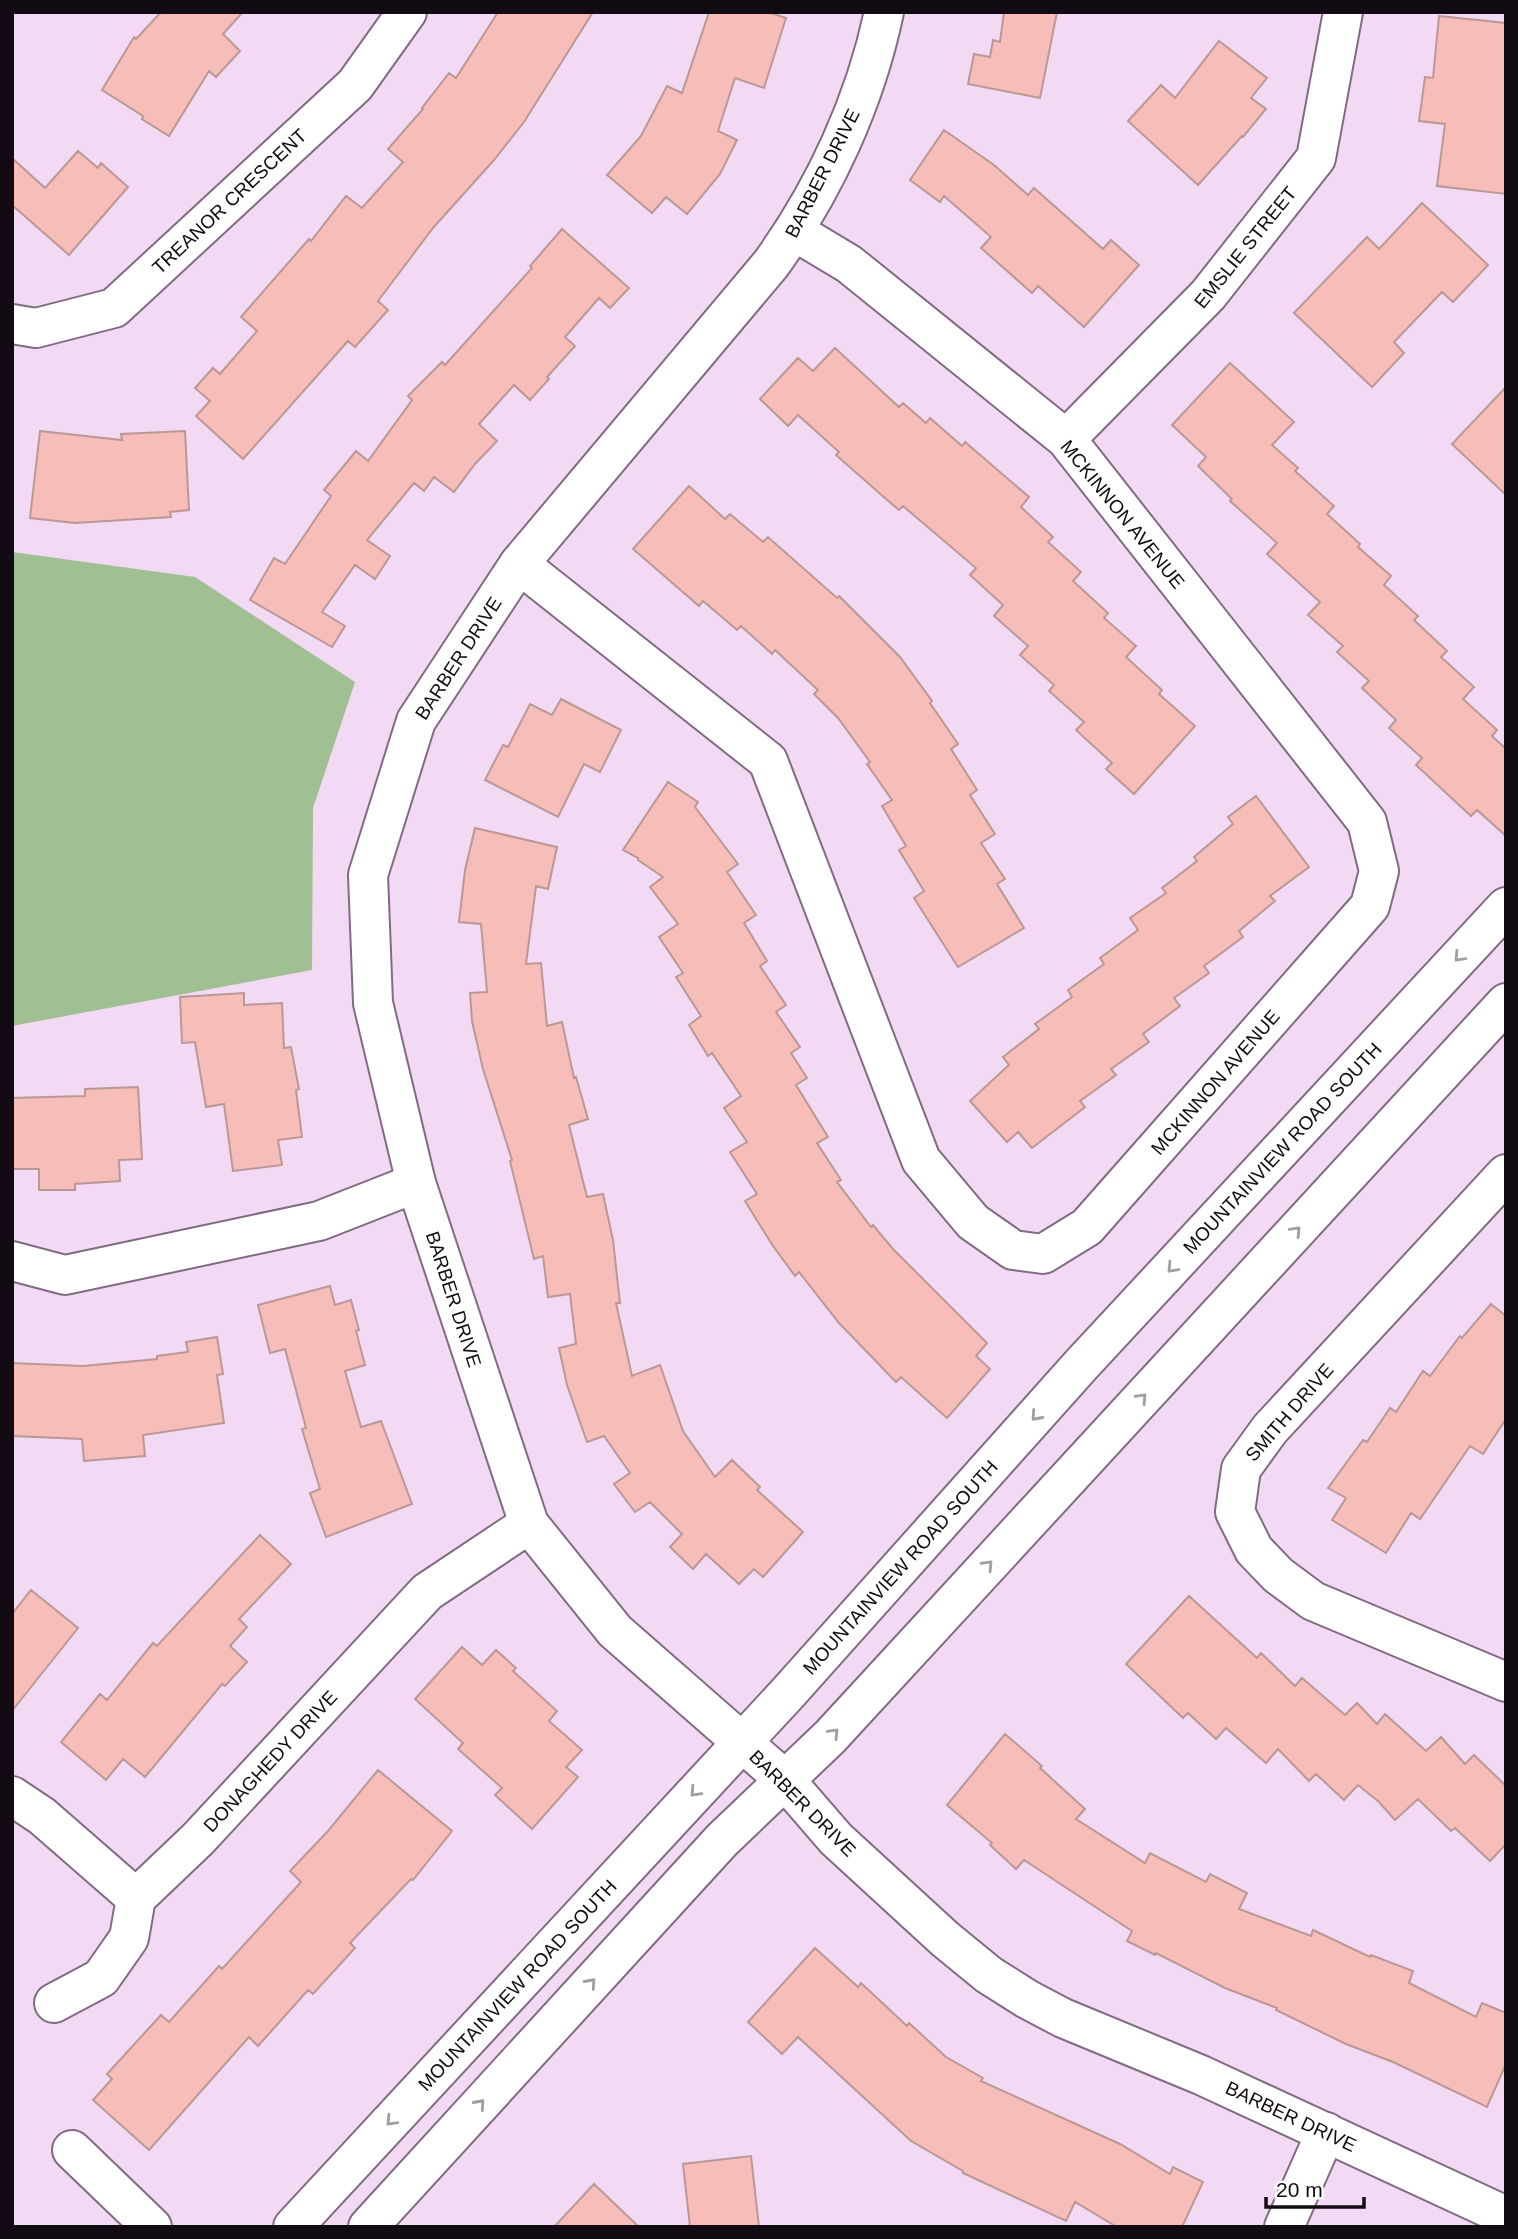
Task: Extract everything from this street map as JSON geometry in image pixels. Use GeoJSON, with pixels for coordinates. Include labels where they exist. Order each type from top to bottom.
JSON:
{"type":"FeatureCollection","features":[{"type":"Feature","properties":{"kind":"street","name":"TREANOR CRESCENT"},"geometry":{"type":"LineString","coordinates":[[12,324],[36,328],[114,308],[355,85],[407,12]]}},
{"type":"Feature","properties":{"kind":"street","name":"BARBER DRIVE"},"geometry":{"type":"LineString","coordinates":[[884,12],[855,111],[794,231],[771,264],[519,564],[416,721],[368,875],[373,1003],[415,1183],[529,1524],[615,1631],[785,1780],[836,1839],[945,1940],[989,1975],[1063,2018],[1201,2075],[1506,2216]]}},
{"type":"Feature","properties":{"kind":"street","name":"EMSLIE STREET"},"geometry":{"type":"LineString","coordinates":[[1066,439],[1208,295],[1316,158],[1343,12]]}},
{"type":"Feature","properties":{"kind":"street","name":"MCKINNON AVENUE"},"geometry":{"type":"LineString","coordinates":[[519,564],[768,761],[922,1160],[973,1222],[1013,1250],[1043,1254],[1087,1227],[1370,906],[1379,871],[1367,822],[1066,439],[849,264],[794,231]]}},
{"type":"Feature","properties":{"kind":"street","name":"MOUNTAINVIEW ROAD SOUTH"},"geometry":{"type":"LineString","coordinates":[[293,2227],[796,1684],[1081,1365],[1506,907]]}},
{"type":"Feature","properties":{"kind":"street"},"geometry":{"type":"LineString","coordinates":[[368,2227],[722,1840],[839,1727],[1506,1003]]}},
{"type":"Feature","properties":{"kind":"street","name":"SMITH DRIVE"},"geometry":{"type":"LineString","coordinates":[[1506,1174],[1270,1429],[1241,1469],[1236,1512],[1254,1550],[1278,1575],[1313,1601],[1506,1682]]}},
{"type":"Feature","properties":{"kind":"street"},"geometry":{"type":"LineString","coordinates":[[12,1261],[65,1275],[319,1221],[415,1183]]}},
{"type":"Feature","properties":{"kind":"street","name":"DONAGHEDY DRIVE"},"geometry":{"type":"LineString","coordinates":[[136,1898],[198,1839],[427,1592],[529,1524]]}},
{"type":"Feature","properties":{"kind":"street"},"geometry":{"type":"LineString","coordinates":[[12,1796],[42,1816],[136,1898],[129,1938],[101,1978],[54,2003]]}},
{"type":"Feature","properties":{"kind":"street"},"geometry":{"type":"LineString","coordinates":[[1284,2227],[1326,2132]]}},
{"type":"Feature","properties":{"kind":"street"},"geometry":{"type":"LineString","coordinates":[[72,2150],[152,2227]]}},
{"type":"Feature","properties":{"kind":"green space"},"geometry":{"type":"Polygon","coordinates":[[[12,552],[195,577],[355,682],[313,808],[312,970],[12,1026],[12,552]]]}},
{"type":"Feature","properties":{"kind":"building"},"geometry":{"type":"Polygon","coordinates":[[[161,12],[243,12],[223,34],[240,51],[216,77],[209,71],[169,136],[102,90],[134,37],[136,39],[161,12]]]}},
{"type":"Feature","properties":{"kind":"building"},"geometry":{"type":"Polygon","coordinates":[[[498,12],[593,12],[524,122],[433,228],[378,301],[388,310],[355,347],[348,341],[243,459],[196,416],[210,401],[195,388],[213,368],[220,374],[257,331],[241,317],[309,239],[311,241],[346,196],[362,208],[403,162],[388,149],[423,109],[449,73],[456,78],[498,12]]]}},
{"type":"Feature","properties":{"kind":"building"},"geometry":{"type":"Polygon","coordinates":[[[709,12],[768,12],[786,18],[764,88],[735,78],[718,131],[737,140],[720,174],[687,214],[666,197],[652,213],[607,175],[641,136],[667,86],[682,93],[709,12]]]}},
{"type":"Feature","properties":{"kind":"building"},"geometry":{"type":"Polygon","coordinates":[[[1004,12],[1057,12],[1040,98],[968,84],[974,54],[990,57],[993,40],[1000,42],[1004,12]]]}},
{"type":"Feature","properties":{"kind":"building"},"geometry":{"type":"Polygon","coordinates":[[[1439,16],[1506,23],[1506,194],[1437,186],[1445,124],[1419,121],[1425,77],[1433,78],[1439,16]]]}},
{"type":"Feature","properties":{"kind":"building"},"geometry":{"type":"Polygon","coordinates":[[[1219,41],[1267,78],[1251,98],[1266,109],[1198,185],[1128,121],[1161,85],[1175,98],[1219,41]]]}},
{"type":"Feature","properties":{"kind":"building"},"geometry":{"type":"Polygon","coordinates":[[[944,130],[994,165],[1028,195],[1034,188],[1103,249],[1111,240],[1139,265],[1084,327],[1038,286],[1032,293],[981,248],[991,237],[944,196],[940,202],[910,180],[944,130]]]}},
{"type":"Feature","properties":{"kind":"building"},"geometry":{"type":"Polygon","coordinates":[[[78,151],[98,168],[101,163],[128,187],[69,255],[12,205],[12,158],[45,188],[78,151]]]}},
{"type":"Feature","properties":{"kind":"building"},"geometry":{"type":"Polygon","coordinates":[[[1422,203],[1488,265],[1453,302],[1442,292],[1394,342],[1404,353],[1372,387],[1294,313],[1367,237],[1379,249],[1422,203]]]}},
{"type":"Feature","properties":{"kind":"building"},"geometry":{"type":"Polygon","coordinates":[[[562,229],[629,288],[610,308],[599,298],[565,337],[575,346],[530,400],[514,385],[479,424],[497,441],[454,492],[434,477],[424,491],[414,483],[367,540],[390,556],[375,579],[355,565],[322,612],[345,626],[332,647],[250,600],[274,558],[285,564],[331,496],[324,490],[356,451],[368,461],[412,400],[408,396],[442,362],[445,365],[532,268],[530,266],[562,229]]]}},
{"type":"Feature","properties":{"kind":"building"},"geometry":{"type":"Polygon","coordinates":[[[835,348],[899,407],[903,403],[926,423],[930,418],[962,446],[965,442],[1029,497],[1021,507],[1053,537],[1048,542],[1081,572],[1073,581],[1108,613],[1104,618],[1136,646],[1126,657],[1162,690],[1159,694],[1195,726],[1134,794],[1106,769],[1112,763],[1076,730],[1084,722],[1049,691],[1054,685],[1020,655],[1028,646],[994,616],[1003,605],[970,575],[976,568],[903,506],[899,510],[886,499],[836,455],[839,452],[798,415],[788,426],[760,399],[798,358],[813,371],[835,348]]]}},
{"type":"Feature","properties":{"kind":"building"},"geometry":{"type":"Polygon","coordinates":[[[1230,363],[1294,422],[1272,445],[1298,468],[1295,471],[1334,506],[1327,514],[1360,544],[1358,547],[1391,576],[1384,585],[1418,616],[1414,620],[1447,651],[1441,657],[1474,687],[1463,699],[1497,730],[1492,736],[1506,749],[1506,836],[1477,810],[1471,816],[1416,765],[1422,758],[1389,728],[1396,720],[1362,688],[1369,681],[1337,652],[1343,646],[1308,615],[1320,602],[1267,554],[1277,543],[1230,501],[1232,499],[1198,466],[1206,457],[1172,425],[1230,363]]]}},
{"type":"Feature","properties":{"kind":"building"},"geometry":{"type":"Polygon","coordinates":[[[1506,387],[1506,495],[1452,444],[1506,387]]]}},
{"type":"Feature","properties":{"kind":"building"},"geometry":{"type":"Polygon","coordinates":[[[40,431],[122,440],[121,434],[185,431],[189,510],[170,512],[171,517],[75,523],[30,518],[40,431]]]}},
{"type":"Feature","properties":{"kind":"building"},"geometry":{"type":"Polygon","coordinates":[[[689,486],[725,519],[730,514],[763,542],[768,537],[837,598],[839,596],[900,657],[932,701],[930,703],[958,744],[951,749],[977,790],[970,795],[995,834],[981,843],[1005,879],[997,884],[1024,928],[958,967],[914,898],[924,891],[899,850],[906,846],[882,806],[892,800],[867,764],[870,762],[838,718],[814,694],[818,690],[775,650],[772,654],[741,626],[737,630],[703,601],[699,606],[633,549],[689,486]]]}},
{"type":"Feature","properties":{"kind":"building"},"geometry":{"type":"Polygon","coordinates":[[[561,699],[621,730],[600,772],[584,764],[558,817],[485,780],[503,745],[508,747],[530,704],[552,715],[561,699]]]}},
{"type":"Feature","properties":{"kind":"building"},"geometry":{"type":"Polygon","coordinates":[[[668,782],[698,802],[695,807],[738,864],[727,872],[756,915],[744,923],[767,961],[760,966],[786,1005],[776,1012],[800,1047],[791,1053],[807,1078],[796,1085],[828,1137],[817,1143],[841,1180],[837,1182],[871,1227],[873,1225],[893,1249],[987,1343],[976,1356],[990,1369],[947,1418],[901,1377],[896,1382],[839,1323],[799,1272],[795,1276],[745,1201],[757,1194],[730,1152],[747,1142],[724,1108],[741,1096],[712,1053],[708,1056],[689,1025],[701,1016],[676,977],[683,973],[659,937],[678,924],[650,887],[663,877],[623,850],[668,782]]]}},
{"type":"Feature","properties":{"kind":"building"},"geometry":{"type":"Polygon","coordinates":[[[1256,796],[1309,867],[1270,896],[1275,901],[1239,931],[1243,937],[1204,966],[1209,973],[1174,998],[1180,1006],[1143,1034],[1149,1042],[1111,1069],[1116,1075],[1080,1101],[1085,1107],[1032,1148],[1018,1132],[1007,1142],[970,1101],[1009,1065],[1003,1057],[1039,1029],[1035,1024],[1072,997],[1068,990],[1104,964],[1100,958],[1138,930],[1130,918],[1166,893],[1162,888],[1197,861],[1194,857],[1233,824],[1228,817],[1256,796]]]}},
{"type":"Feature","properties":{"kind":"building"},"geometry":{"type":"Polygon","coordinates":[[[475,828],[557,847],[548,889],[536,886],[526,964],[541,963],[547,1026],[562,1022],[574,1078],[576,1077],[588,1119],[569,1125],[587,1197],[603,1194],[613,1240],[620,1303],[616,1303],[632,1376],[660,1365],[683,1431],[715,1477],[732,1460],[760,1487],[757,1490],[803,1532],[763,1577],[754,1569],[739,1584],[706,1554],[693,1569],[670,1547],[682,1534],[650,1502],[635,1512],[614,1484],[630,1473],[604,1436],[587,1442],[567,1385],[559,1348],[576,1344],[570,1294],[548,1297],[543,1256],[534,1259],[510,1161],[512,1160],[483,1069],[472,1021],[470,993],[487,992],[481,924],[459,922],[465,870],[475,828]]]}},
{"type":"Feature","properties":{"kind":"building"},"geometry":{"type":"Polygon","coordinates":[[[244,993],[244,1005],[282,1003],[284,1048],[291,1047],[299,1089],[296,1090],[302,1137],[278,1140],[282,1165],[233,1171],[224,1104],[206,1107],[195,1042],[182,1043],[180,997],[244,993]]]}},
{"type":"Feature","properties":{"kind":"building"},"geometry":{"type":"Polygon","coordinates":[[[138,1087],[142,1159],[119,1160],[120,1181],[75,1184],[75,1190],[39,1190],[39,1169],[12,1169],[12,1098],[85,1096],[85,1089],[138,1087]]]}},
{"type":"Feature","properties":{"kind":"building"},"geometry":{"type":"Polygon","coordinates":[[[330,1286],[335,1305],[351,1300],[359,1330],[356,1331],[365,1365],[345,1371],[361,1427],[381,1421],[412,1504],[326,1537],[310,1493],[320,1489],[302,1429],[306,1428],[285,1349],[270,1353],[258,1305],[330,1286]]]}},
{"type":"Feature","properties":{"kind":"building"},"geometry":{"type":"Polygon","coordinates":[[[1491,1304],[1506,1316],[1506,1419],[1483,1454],[1470,1446],[1420,1519],[1411,1513],[1386,1553],[1332,1520],[1346,1498],[1328,1488],[1363,1440],[1367,1442],[1390,1408],[1396,1412],[1423,1371],[1430,1376],[1460,1336],[1462,1338],[1491,1304]]]}},
{"type":"Feature","properties":{"kind":"building"},"geometry":{"type":"Polygon","coordinates":[[[217,1337],[223,1374],[217,1375],[224,1423],[143,1435],[145,1456],[84,1461],[82,1439],[12,1436],[12,1363],[83,1366],[157,1359],[157,1356],[188,1352],[186,1342],[217,1337]]]}},
{"type":"Feature","properties":{"kind":"building"},"geometry":{"type":"Polygon","coordinates":[[[260,1535],[291,1564],[239,1619],[247,1627],[230,1646],[247,1662],[225,1686],[222,1684],[145,1777],[123,1759],[106,1780],[61,1742],[100,1694],[107,1700],[153,1643],[157,1646],[260,1535]]]}},
{"type":"Feature","properties":{"kind":"building"},"geometry":{"type":"Polygon","coordinates":[[[31,1590],[78,1628],[12,1711],[12,1614],[31,1590]]]}},
{"type":"Feature","properties":{"kind":"building"},"geometry":{"type":"Polygon","coordinates":[[[1189,1596],[1257,1658],[1261,1653],[1295,1686],[1302,1678],[1345,1715],[1357,1703],[1377,1724],[1385,1714],[1426,1751],[1441,1737],[1465,1764],[1474,1755],[1506,1786],[1506,1844],[1490,1861],[1455,1828],[1451,1831],[1418,1799],[1395,1820],[1358,1785],[1344,1800],[1316,1774],[1309,1781],[1278,1749],[1266,1763],[1226,1728],[1216,1739],[1188,1713],[1183,1718],[1126,1664],[1189,1596]]]}},
{"type":"Feature","properties":{"kind":"building"},"geometry":{"type":"Polygon","coordinates":[[[462,1647],[482,1665],[496,1650],[516,1668],[513,1671],[557,1711],[549,1721],[582,1750],[566,1767],[578,1777],[532,1829],[495,1795],[502,1788],[458,1749],[463,1743],[415,1699],[462,1647]]]}},
{"type":"Feature","properties":{"kind":"building"},"geometry":{"type":"Polygon","coordinates":[[[1005,1734],[1085,1809],[1076,1819],[1145,1863],[1150,1853],[1206,1882],[1210,1874],[1247,1893],[1239,1909],[1311,1936],[1313,1930],[1370,1957],[1371,1955],[1413,1971],[1409,1983],[1476,2017],[1482,2003],[1506,2013],[1506,2064],[1487,2107],[1127,1941],[1132,1931],[1024,1860],[1016,1869],[990,1845],[992,1843],[947,1805],[1005,1734]]]}},
{"type":"Feature","properties":{"kind":"building"},"geometry":{"type":"Polygon","coordinates":[[[378,1770],[452,1831],[413,1880],[411,1879],[350,1943],[355,1948],[313,1994],[308,1990],[258,2046],[249,2037],[149,2150],[93,2100],[112,2079],[107,2074],[161,2015],[169,2022],[219,1966],[222,1969],[301,1882],[290,1871],[328,1831],[378,1770]]]}},
{"type":"Feature","properties":{"kind":"building"},"geometry":{"type":"Polygon","coordinates":[[[815,1948],[858,1987],[861,1983],[907,2026],[909,2023],[946,2057],[983,2078],[981,2081],[1120,2144],[1170,2174],[1173,2167],[1203,2182],[1182,2227],[1117,2227],[1075,2202],[1066,2221],[963,2173],[911,2141],[798,2037],[782,2054],[748,2022],[815,1948]]]}},
{"type":"Feature","properties":{"kind":"building"},"geometry":{"type":"Polygon","coordinates":[[[751,2156],[759,2227],[690,2227],[683,2164],[751,2156]]]}},
{"type":"Feature","properties":{"kind":"building"},"geometry":{"type":"Polygon","coordinates":[[[594,2184],[639,2227],[554,2227],[594,2184]]]}}]}
